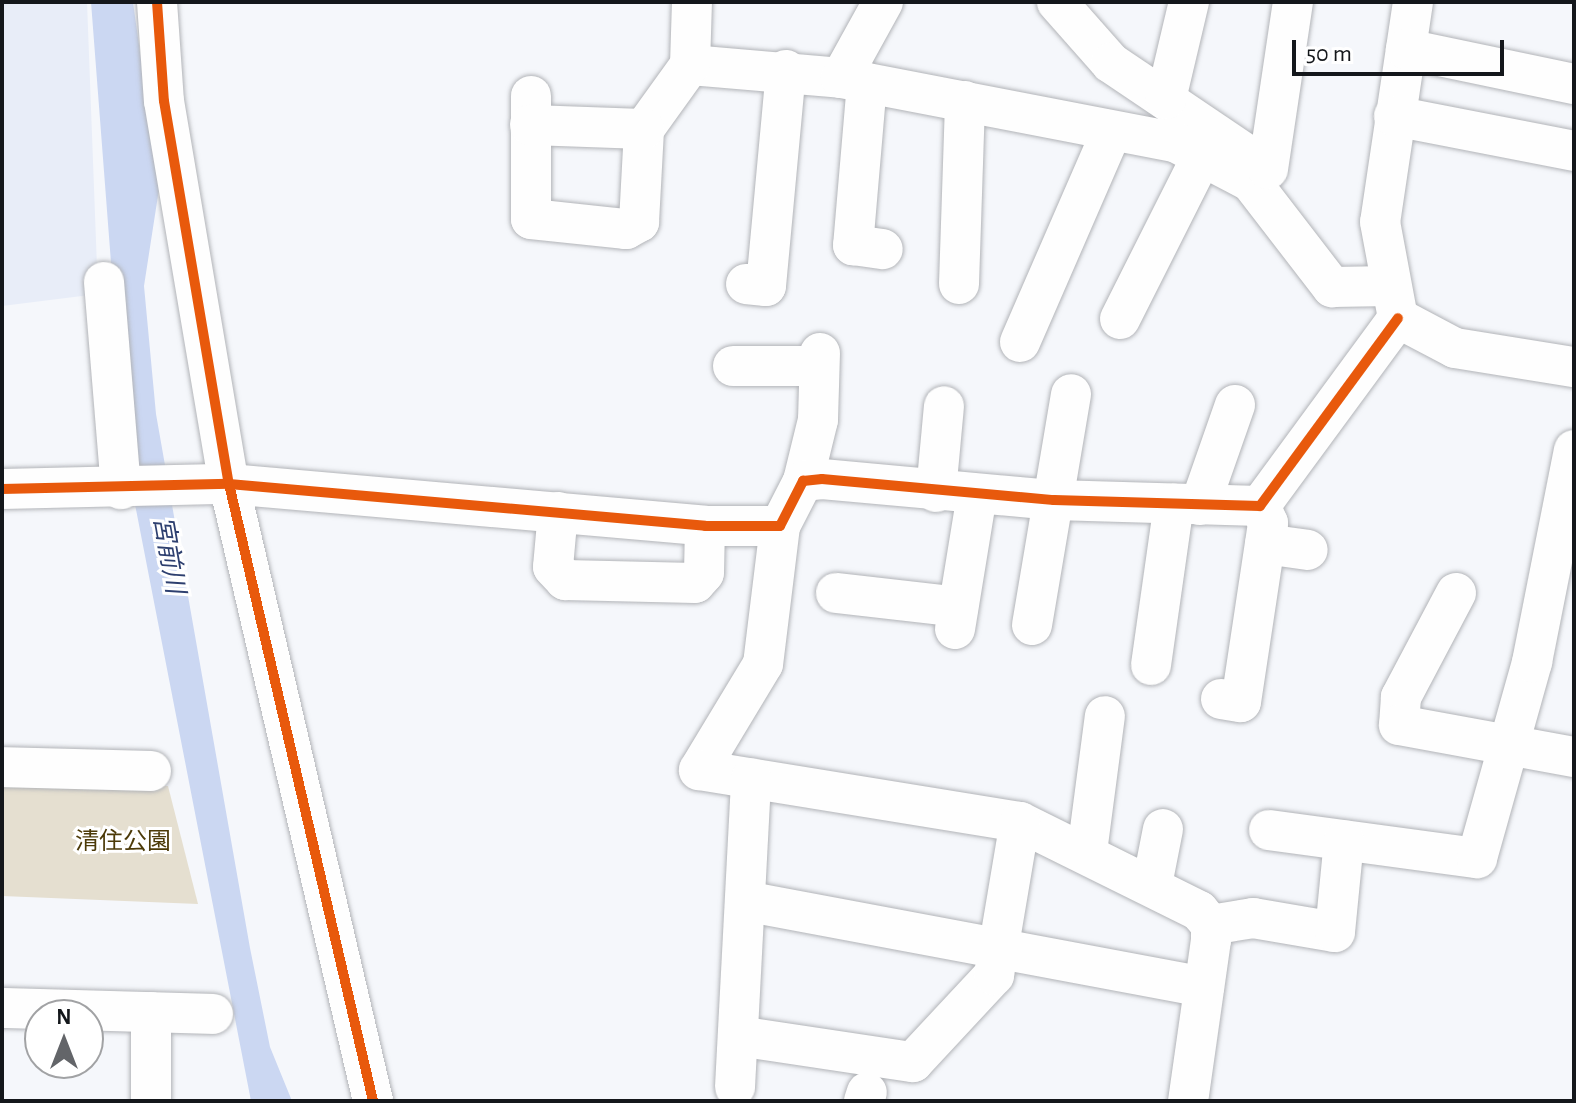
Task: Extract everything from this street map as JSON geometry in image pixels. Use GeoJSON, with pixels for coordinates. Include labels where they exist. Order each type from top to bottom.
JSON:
{"type":"FeatureCollection","features":[{"type":"Feature","properties":{"kind":"street"},"geometry":{"type":"LineString","coordinates":[[157,2],[164,101],[229,484],[373,1101]]}},
{"type":"Feature","properties":{"kind":"street"},"geometry":{"type":"LineString","coordinates":[[644,129],[531,111],[531,219],[626,229],[639,222],[644,204],[644,129],[690,65],[692,2]]}},
{"type":"Feature","properties":{"kind":"street"},"geometry":{"type":"LineString","coordinates":[[883,2],[854,80],[853,245],[883,249]]}},
{"type":"Feature","properties":{"kind":"street"},"geometry":{"type":"LineString","coordinates":[[1057,2],[1093,48],[1268,169],[1303,218]]}},
{"type":"Feature","properties":{"kind":"street"},"geometry":{"type":"LineString","coordinates":[[1166,99],[1189,2]]}},
{"type":"Feature","properties":{"kind":"street"},"geometry":{"type":"LineString","coordinates":[[1268,169],[1293,2]]}},
{"type":"Feature","properties":{"kind":"street"},"geometry":{"type":"LineString","coordinates":[[1221,699],[1241,702],[1263,525],[1394,302],[1380,222],[1413,2]]}},
{"type":"Feature","properties":{"kind":"street"},"geometry":{"type":"LineString","coordinates":[[1406,49],[1574,84]]}},
{"type":"Feature","properties":{"kind":"street"},"geometry":{"type":"LineString","coordinates":[[690,65],[786,70],[854,80],[1111,133],[1177,143],[1251,182],[1332,287],[1394,302],[1455,348],[1574,367]]}},
{"type":"Feature","properties":{"kind":"street"},"geometry":{"type":"LineString","coordinates":[[746,284],[766,286],[786,70]]}},
{"type":"Feature","properties":{"kind":"street"},"geometry":{"type":"LineString","coordinates":[[959,284],[965,101]]}},
{"type":"Feature","properties":{"kind":"street"},"geometry":{"type":"LineString","coordinates":[[1394,116],[1574,151]]}},
{"type":"Feature","properties":{"kind":"street"},"geometry":{"type":"LineString","coordinates":[[1020,342],[1111,133]]}},
{"type":"Feature","properties":{"kind":"street"},"geometry":{"type":"LineString","coordinates":[[1120,319],[1202,156]]}},
{"type":"Feature","properties":{"kind":"street"},"geometry":{"type":"LineString","coordinates":[[104,282],[123,489]]}},
{"type":"Feature","properties":{"kind":"street"},"geometry":{"type":"LineString","coordinates":[[733,366],[819,360],[818,420],[803,481],[780,526],[763,664],[699,770],[1020,822],[1152,885],[1211,925],[1253,918],[1335,932],[1344,840]]}},
{"type":"Feature","properties":{"kind":"street"},"geometry":{"type":"LineString","coordinates":[[1032,625],[1071,394]]}},
{"type":"Feature","properties":{"kind":"street"},"geometry":{"type":"LineString","coordinates":[[1151,665],[1187,504],[1235,405]]}},
{"type":"Feature","properties":{"kind":"street"},"geometry":{"type":"LineString","coordinates":[[936,492],[944,406]]}},
{"type":"Feature","properties":{"kind":"street"},"geometry":{"type":"LineString","coordinates":[[1269,830],[1477,858],[1510,743],[1574,450]]}},
{"type":"Feature","properties":{"kind":"street"},"geometry":{"type":"LineString","coordinates":[[803,481],[1054,500],[1187,504],[1263,525],[1308,550]]}},
{"type":"Feature","properties":{"kind":"street"},"geometry":{"type":"LineString","coordinates":[[2,489],[175,488],[229,484],[705,526],[780,526]]}},
{"type":"Feature","properties":{"kind":"street"},"geometry":{"type":"LineString","coordinates":[[836,593],[956,618],[977,495]]}},
{"type":"Feature","properties":{"kind":"street"},"geometry":{"type":"LineString","coordinates":[[558,512],[553,567],[565,580],[695,583],[704,573],[705,526]]}},
{"type":"Feature","properties":{"kind":"street"},"geometry":{"type":"LineString","coordinates":[[1456,593],[1401,697],[1399,725],[1574,757]]}},
{"type":"Feature","properties":{"kind":"street"},"geometry":{"type":"LineString","coordinates":[[1087,852],[1105,716]]}},
{"type":"Feature","properties":{"kind":"street"},"geometry":{"type":"LineString","coordinates":[[2,767],[151,771]]}},
{"type":"Feature","properties":{"kind":"street"},"geometry":{"type":"LineString","coordinates":[[735,1087],[750,902],[751,778]]}},
{"type":"Feature","properties":{"kind":"street"},"geometry":{"type":"LineString","coordinates":[[738,1036],[913,1062],[994,975],[1020,822]]}},
{"type":"Feature","properties":{"kind":"street"},"geometry":{"type":"LineString","coordinates":[[1152,885],[1163,829]]}},
{"type":"Feature","properties":{"kind":"street"},"geometry":{"type":"LineString","coordinates":[[750,902],[1204,987]]}},
{"type":"Feature","properties":{"kind":"street"},"geometry":{"type":"LineString","coordinates":[[1188,1101],[1211,925]]}},
{"type":"Feature","properties":{"kind":"street"},"geometry":{"type":"LineString","coordinates":[[2,1008],[213,1014]]}},
{"type":"Feature","properties":{"kind":"street"},"geometry":{"type":"LineString","coordinates":[[151,1012],[151,1101]]}},
{"type":"Feature","properties":{"kind":"shaded area"},"geometry":{"type":"Polygon","coordinates":[[[2,2],[87,2],[98,294],[2,306],[2,2]]]}},
{"type":"Feature","properties":{"kind":"green space","name":"清住公園"},"geometry":{"type":"Polygon","coordinates":[[[2,786],[168,786],[198,904],[2,896],[2,786]]]}},
{"type":"Feature","properties":{"kind":"water","name":"宮前川"},"geometry":{"type":"Polygon","coordinates":[[[91,2],[133,2],[159,189],[144,286],[156,414],[250,948],[270,1047],[292,1101],[251,1101],[126,458],[91,2]]]}},
{"type":"Feature","properties":{"kind":"cycle path"},"geometry":{"type":"LineString","coordinates":[[157,2],[164,101],[229,484],[373,1101]]}},
{"type":"Feature","properties":{"kind":"cycle path"},"geometry":{"type":"LineString","coordinates":[[2,489],[229,484],[705,526],[780,526],[803,481],[822,479],[1054,500],[1260,506],[1398,318]]}}]}
